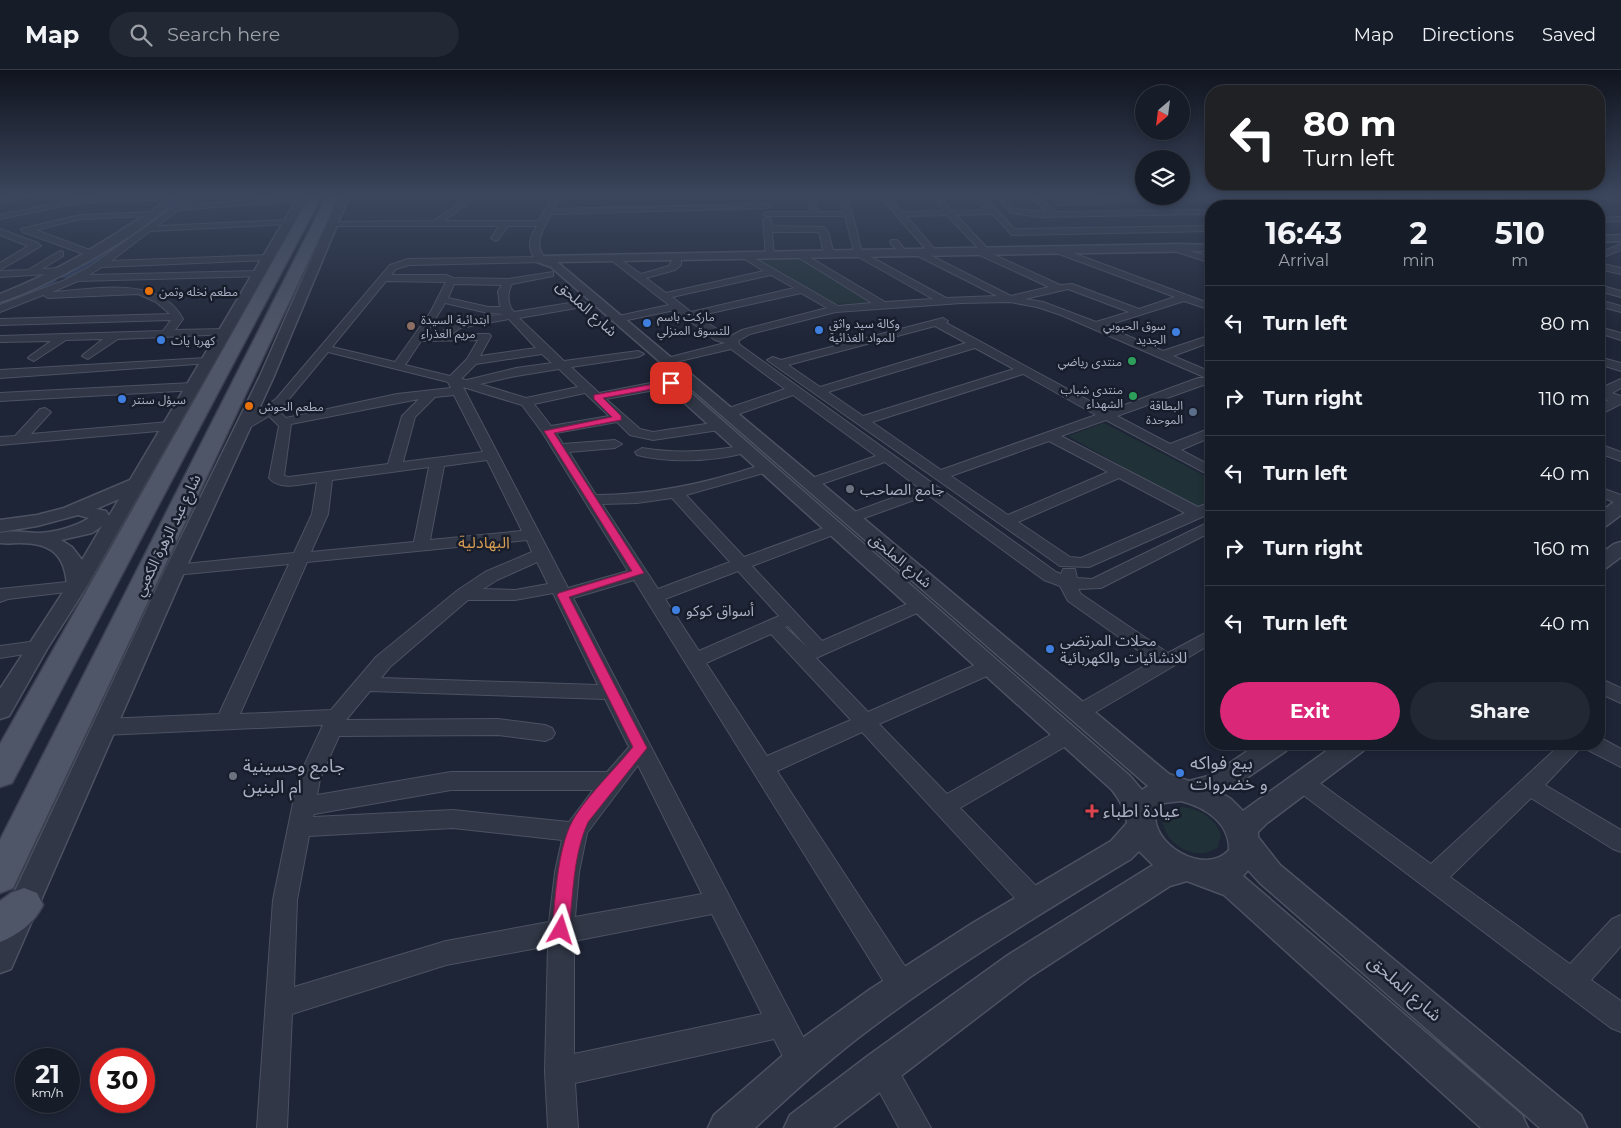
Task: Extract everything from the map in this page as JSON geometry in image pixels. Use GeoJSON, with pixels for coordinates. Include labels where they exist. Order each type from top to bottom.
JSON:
{"type":"FeatureCollection","features":[{"type":"Feature","properties":{"kind":"main road","name":"شارع عبد الزهرة الكعبي"},"geometry":{"type":"LineString","coordinates":[[0,876],[285,243]]}},
{"type":"Feature","properties":{"kind":"main road","name":"شارع عبد الزهرة الكعبي"},"geometry":{"type":"LineString","coordinates":[[3,766],[214,357],[232,334],[279,258],[292,243]]}},
{"type":"Feature","properties":{"kind":"street"},"geometry":{"type":"LineString","coordinates":[[32,243],[80,262]]}},
{"type":"Feature","properties":{"kind":"street"},"geometry":{"type":"LineString","coordinates":[[64,243],[92,254]]}},
{"type":"Feature","properties":{"kind":"street"},"geometry":{"type":"LineString","coordinates":[[3,304],[80,262],[107,243]]}},
{"type":"Feature","properties":{"kind":"street"},"geometry":{"type":"LineString","coordinates":[[3,304],[35,295],[77,278],[128,243]]}},
{"type":"Feature","properties":{"kind":"street"},"geometry":{"type":"LineString","coordinates":[[279,258],[285,243]]}},
{"type":"Feature","properties":{"kind":"street"},"geometry":{"type":"LineString","coordinates":[[0,958],[12,914],[104,727],[242,428],[322,243]]}},
{"type":"Feature","properties":{"kind":"street"},"geometry":{"type":"LineString","coordinates":[[535,243],[545,267]]}},
{"type":"Feature","properties":{"kind":"street"},"geometry":{"type":"LineString","coordinates":[[769,243],[769,255]]}},
{"type":"Feature","properties":{"kind":"street"},"geometry":{"type":"LineString","coordinates":[[827,243],[829,254]]}},
{"type":"Feature","properties":{"kind":"street"},"geometry":{"type":"LineString","coordinates":[[856,243],[858,253],[945,301]]}},
{"type":"Feature","properties":{"kind":"street"},"geometry":{"type":"LineString","coordinates":[[895,243],[903,252]]}},
{"type":"Feature","properties":{"kind":"street"},"geometry":{"type":"LineString","coordinates":[[925,243],[933,252]]}},
{"type":"Feature","properties":{"kind":"street"},"geometry":{"type":"LineString","coordinates":[[975,243],[981,251],[1058,288]]}},
{"type":"Feature","properties":{"kind":"street"},"geometry":{"type":"LineString","coordinates":[[1056,243],[1059,249],[1205,305]]}},
{"type":"Feature","properties":{"kind":"street"},"geometry":{"type":"LineString","coordinates":[[1176,247],[1205,245]]}},
{"type":"Feature","properties":{"kind":"street"},"geometry":{"type":"LineString","coordinates":[[1176,247],[1205,254]]}},
{"type":"Feature","properties":{"kind":"street"},"geometry":{"type":"LineString","coordinates":[[1176,247],[1205,258]]}},
{"type":"Feature","properties":{"kind":"street"},"geometry":{"type":"LineString","coordinates":[[242,428],[280,402],[382,278],[397,265],[443,261],[545,267],[614,258],[1205,248]]}},
{"type":"Feature","properties":{"kind":"street"},"geometry":{"type":"LineString","coordinates":[[0,267],[47,249]]}},
{"type":"Feature","properties":{"kind":"street"},"geometry":{"type":"LineString","coordinates":[[31,272],[47,249]]}},
{"type":"Feature","properties":{"kind":"street"},"geometry":{"type":"LineString","coordinates":[[1605,254],[1619,250]]}},
{"type":"Feature","properties":{"kind":"street"},"geometry":{"type":"LineString","coordinates":[[117,252],[137,251]]}},
{"type":"Feature","properties":{"kind":"street"},"geometry":{"type":"LineString","coordinates":[[917,252],[1010,299],[1039,304],[1096,326],[1177,361],[1205,378]]}},
{"type":"Feature","properties":{"kind":"street"},"geometry":{"type":"LineString","coordinates":[[799,254],[882,305]]}},
{"type":"Feature","properties":{"kind":"street"},"geometry":{"type":"LineString","coordinates":[[744,255],[800,290],[836,309]]}},
{"type":"Feature","properties":{"kind":"street"},"geometry":{"type":"LineString","coordinates":[[639,277],[672,268],[676,265],[678,257]]}},
{"type":"Feature","properties":{"kind":"street"},"geometry":{"type":"LineString","coordinates":[[99,264],[279,258]]}},
{"type":"Feature","properties":{"kind":"street"},"geometry":{"type":"LineString","coordinates":[[48,279],[77,278],[279,258]]}},
{"type":"Feature","properties":{"kind":"street"},"geometry":{"type":"LineString","coordinates":[[614,258],[721,339],[733,343],[882,454],[1006,521],[1056,557],[1069,563],[1083,563],[1204,510]]}},
{"type":"Feature","properties":{"kind":"street"},"geometry":{"type":"LineString","coordinates":[[437,278],[443,261]]}},
{"type":"Feature","properties":{"kind":"street","name":"شارع الملحق"},"geometry":{"type":"LineString","coordinates":[[723,419],[671,383],[582,304],[545,267],[553,264],[667,361],[723,419],[747,445],[807,480],[1160,780],[1184,791]]}},
{"type":"Feature","properties":{"kind":"street"},"geometry":{"type":"LineString","coordinates":[[382,278],[446,278],[451,281],[508,282],[545,267]]}},
{"type":"Feature","properties":{"kind":"street"},"geometry":{"type":"LineString","coordinates":[[1605,267],[1621,271]]}},
{"type":"Feature","properties":{"kind":"street"},"geometry":{"type":"LineString","coordinates":[[0,274],[62,271]]}},
{"type":"Feature","properties":{"kind":"street"},"geometry":{"type":"LineString","coordinates":[[664,296],[770,272]]}},
{"type":"Feature","properties":{"kind":"street"},"geometry":{"type":"LineString","coordinates":[[398,367],[442,300],[451,281]]}},
{"type":"Feature","properties":{"kind":"street"},"geometry":{"type":"LineString","coordinates":[[508,282],[503,291],[508,313],[560,365],[635,432],[654,436],[723,419],[795,390]]}},
{"type":"Feature","properties":{"kind":"street"},"geometry":{"type":"LineString","coordinates":[[733,343],[734,338],[746,332],[836,309],[882,305],[915,307],[945,301],[1010,299],[1058,288],[1076,287],[1139,312]]}},
{"type":"Feature","properties":{"kind":"street"},"geometry":{"type":"LineString","coordinates":[[690,315],[800,290]]}},
{"type":"Feature","properties":{"kind":"street"},"geometry":{"type":"LineString","coordinates":[[1605,290],[1621,294]]}},
{"type":"Feature","properties":{"kind":"street"},"geometry":{"type":"LineString","coordinates":[[35,295],[139,291],[160,300],[172,308],[178,319],[166,334]]}},
{"type":"Feature","properties":{"kind":"street"},"geometry":{"type":"LineString","coordinates":[[1096,326],[1185,297]]}},
{"type":"Feature","properties":{"kind":"street"},"geometry":{"type":"LineString","coordinates":[[3,304],[160,300]]}},
{"type":"Feature","properties":{"kind":"street"},"geometry":{"type":"LineString","coordinates":[[442,300],[508,313]]}},
{"type":"Feature","properties":{"kind":"street"},"geometry":{"type":"LineString","coordinates":[[445,337],[448,330],[457,325],[508,313],[582,304]]}},
{"type":"Feature","properties":{"kind":"street"},"geometry":{"type":"LineString","coordinates":[[1205,379],[1050,315],[1023,308],[986,304],[915,307],[849,313],[759,336],[749,341],[752,346],[862,421],[930,481],[1050,576],[1069,583],[1094,584],[1205,529]]}},
{"type":"Feature","properties":{"kind":"street"},"geometry":{"type":"LineString","coordinates":[[1605,304],[1621,308]]}},
{"type":"Feature","properties":{"kind":"street"},"geometry":{"type":"LineString","coordinates":[[618,319],[678,306]]}},
{"type":"Feature","properties":{"kind":"street"},"geometry":{"type":"LineString","coordinates":[[779,364],[943,322],[915,307]]}},
{"type":"Feature","properties":{"kind":"street"},"geometry":{"type":"LineString","coordinates":[[0,322],[177,317]]}},
{"type":"Feature","properties":{"kind":"street"},"geometry":{"type":"LineString","coordinates":[[937,323],[1205,469]]}},
{"type":"Feature","properties":{"kind":"street"},"geometry":{"type":"LineString","coordinates":[[1605,332],[1621,337]]}},
{"type":"Feature","properties":{"kind":"street"},"geometry":{"type":"LineString","coordinates":[[0,339],[232,334]]}},
{"type":"Feature","properties":{"kind":"street"},"geometry":{"type":"LineString","coordinates":[[88,356],[114,336]]}},
{"type":"Feature","properties":{"kind":"street"},"geometry":{"type":"LineString","coordinates":[[418,338],[485,336],[459,385]]}},
{"type":"Feature","properties":{"kind":"street"},"geometry":{"type":"LineString","coordinates":[[1106,339],[1118,336]]}},
{"type":"Feature","properties":{"kind":"street"},"geometry":{"type":"LineString","coordinates":[[34,358],[63,337]]}},
{"type":"Feature","properties":{"kind":"street"},"geometry":{"type":"LineString","coordinates":[[0,348],[15,338]]}},
{"type":"Feature","properties":{"kind":"street"},"geometry":{"type":"LineString","coordinates":[[1164,355],[1205,340]]}},
{"type":"Feature","properties":{"kind":"street"},"geometry":{"type":"LineString","coordinates":[[667,361],[733,343]]}},
{"type":"Feature","properties":{"kind":"street"},"geometry":{"type":"LineString","coordinates":[[818,391],[976,344]]}},
{"type":"Feature","properties":{"kind":"street"},"geometry":{"type":"LineString","coordinates":[[324,348],[526,402],[671,383]]}},
{"type":"Feature","properties":{"kind":"street"},"geometry":{"type":"LineString","coordinates":[[472,361],[544,350]]}},
{"type":"Feature","properties":{"kind":"street"},"geometry":{"type":"LineString","coordinates":[[1177,361],[1205,351]]}},
{"type":"Feature","properties":{"kind":"street"},"geometry":{"type":"LineString","coordinates":[[284,422],[397,398],[431,394],[459,385],[516,372],[638,354]]}},
{"type":"Feature","properties":{"kind":"street"},"geometry":{"type":"LineString","coordinates":[[0,374],[214,357]]}},
{"type":"Feature","properties":{"kind":"street"},"geometry":{"type":"LineString","coordinates":[[0,710],[37,647],[77,586],[192,387],[214,357]]}},
{"type":"Feature","properties":{"kind":"street"},"geometry":{"type":"LineString","coordinates":[[1605,362],[1621,367]]}},
{"type":"Feature","properties":{"kind":"street"},"geometry":{"type":"LineString","coordinates":[[862,421],[1024,370]]}},
{"type":"Feature","properties":{"kind":"street"},"geometry":{"type":"LineString","coordinates":[[846,514],[930,481],[1205,381]]}},
{"type":"Feature","properties":{"kind":"street"},"geometry":{"type":"LineString","coordinates":[[1605,391],[1621,383]]}},
{"type":"Feature","properties":{"kind":"street"},"geometry":{"type":"LineString","coordinates":[[459,385],[491,455],[800,1062]]}},
{"type":"Feature","properties":{"kind":"street"},"geometry":{"type":"LineString","coordinates":[[0,397],[192,387]]}},
{"type":"Feature","properties":{"kind":"street"},"geometry":{"type":"LineString","coordinates":[[394,469],[409,416],[431,394]]}},
{"type":"Feature","properties":{"kind":"street"},"geometry":{"type":"LineString","coordinates":[[1605,395],[1620,400]]}},
{"type":"Feature","properties":{"kind":"street"},"geometry":{"type":"LineString","coordinates":[[1605,408],[1620,400]]}},
{"type":"Feature","properties":{"kind":"street"},"geometry":{"type":"LineString","coordinates":[[526,402],[548,431],[902,986]]}},
{"type":"Feature","properties":{"kind":"street"},"geometry":{"type":"LineString","coordinates":[[828,414],[844,409]]}},
{"type":"Feature","properties":{"kind":"street"},"geometry":{"type":"LineString","coordinates":[[268,411],[276,414],[286,426],[276,478],[288,482],[325,479],[491,455]]}},
{"type":"Feature","properties":{"kind":"street"},"geometry":{"type":"LineString","coordinates":[[18,440],[45,412]]}},
{"type":"Feature","properties":{"kind":"street"},"geometry":{"type":"LineString","coordinates":[[548,431],[618,418]]}},
{"type":"Feature","properties":{"kind":"street"},"geometry":{"type":"LineString","coordinates":[[0,442],[169,426]]}},
{"type":"Feature","properties":{"kind":"street"},"geometry":{"type":"LineString","coordinates":[[1169,450],[1205,435]]}},
{"type":"Feature","properties":{"kind":"street"},"geometry":{"type":"LineString","coordinates":[[1052,437],[1117,472],[1204,510]]}},
{"type":"Feature","properties":{"kind":"street"},"geometry":{"type":"LineString","coordinates":[[559,449],[615,444]]}},
{"type":"Feature","properties":{"kind":"street"},"geometry":{"type":"LineString","coordinates":[[642,452],[669,457],[717,455],[747,445]]}},
{"type":"Feature","properties":{"kind":"street"},"geometry":{"type":"LineString","coordinates":[[1605,450],[1621,456]]}},
{"type":"Feature","properties":{"kind":"street"},"geometry":{"type":"LineString","coordinates":[[807,480],[882,454]]}},
{"type":"Feature","properties":{"kind":"street"},"geometry":{"type":"LineString","coordinates":[[591,499],[617,500],[677,494],[704,488],[768,458]]}},
{"type":"Feature","properties":{"kind":"street","name":"شارع الملحق"},"geometry":{"type":"LineString","coordinates":[[768,458],[834,529],[1121,783],[1130,793],[1140,821]]}},
{"type":"Feature","properties":{"kind":"street"},"geometry":{"type":"LineString","coordinates":[[421,545],[437,463]]}},
{"type":"Feature","properties":{"kind":"street"},"geometry":{"type":"LineString","coordinates":[[1006,521],[1117,472]]}},
{"type":"Feature","properties":{"kind":"street"},"geometry":{"type":"LineString","coordinates":[[226,722],[320,514],[325,479]]}},
{"type":"Feature","properties":{"kind":"street"},"geometry":{"type":"LineString","coordinates":[[0,526],[50,519],[79,510],[137,483]]}},
{"type":"Feature","properties":{"kind":"street"},"geometry":{"type":"LineString","coordinates":[[1605,493],[1621,500]]}},
{"type":"Feature","properties":{"kind":"street"},"geometry":{"type":"LineString","coordinates":[[677,494],[742,564],[782,621],[810,652],[865,722],[1034,901]]}},
{"type":"Feature","properties":{"kind":"street"},"geometry":{"type":"LineString","coordinates":[[1605,518],[1621,506]]}},
{"type":"Feature","properties":{"kind":"street"},"geometry":{"type":"LineString","coordinates":[[0,538],[20,536],[40,538],[85,529],[100,520],[99,515],[79,510]]}},
{"type":"Feature","properties":{"kind":"street"},"geometry":{"type":"LineString","coordinates":[[654,597],[834,529]]}},
{"type":"Feature","properties":{"kind":"street"},"geometry":{"type":"LineString","coordinates":[[40,538],[67,552],[73,558],[76,566],[77,586]]}},
{"type":"Feature","properties":{"kind":"street"},"geometry":{"type":"LineString","coordinates":[[175,570],[421,545],[536,544]]}},
{"type":"Feature","properties":{"kind":"street"},"geometry":{"type":"LineString","coordinates":[[272,1128],[285,900],[309,779],[334,723],[382,662],[464,594],[536,544]]}},
{"type":"Feature","properties":{"kind":"street"},"geometry":{"type":"LineString","coordinates":[[1069,563],[1070,592],[1074,597],[1168,662]]}},
{"type":"Feature","properties":{"kind":"street"},"geometry":{"type":"LineString","coordinates":[[464,594],[515,595],[560,591],[638,573]]}},
{"type":"Feature","properties":{"kind":"street"},"geometry":{"type":"LineString","coordinates":[[1,595],[77,586]]}},
{"type":"Feature","properties":{"kind":"street"},"geometry":{"type":"LineString","coordinates":[[810,652],[920,605]]}},
{"type":"Feature","properties":{"kind":"street"},"geometry":{"type":"LineString","coordinates":[[694,660],[782,621]]}},
{"type":"Feature","properties":{"kind":"street"},"geometry":{"type":"LineString","coordinates":[[1080,712],[1205,640]]}},
{"type":"Feature","properties":{"kind":"street"},"geometry":{"type":"LineString","coordinates":[[0,652],[37,647]]}},
{"type":"Feature","properties":{"kind":"street"},"geometry":{"type":"LineString","coordinates":[[762,768],[989,667]]}},
{"type":"Feature","properties":{"kind":"street"},"geometry":{"type":"LineString","coordinates":[[364,684],[612,692]]}},
{"type":"Feature","properties":{"kind":"street"},"geometry":{"type":"LineString","coordinates":[[1605,688],[1621,696]]}},
{"type":"Feature","properties":{"kind":"street"},"geometry":{"type":"LineString","coordinates":[[104,727],[226,722],[334,723],[498,727],[545,733]]}},
{"type":"Feature","properties":{"kind":"street"},"geometry":{"type":"LineString","coordinates":[[944,806],[1066,736]]}},
{"type":"Feature","properties":{"kind":"street"},"geometry":{"type":"LineString","coordinates":[[563,1128],[560,1072],[561,930],[567,872],[576,832],[582,818],[640,748]]}},
{"type":"Feature","properties":{"kind":"street"},"geometry":{"type":"LineString","coordinates":[[727,1128],[800,1062],[902,986],[1034,901],[1121,850],[1129,843],[1140,821],[1144,804],[1152,796],[1165,792],[1184,791],[1220,784],[1268,750]]}},
{"type":"Feature","properties":{"kind":"street"},"geometry":{"type":"LineString","coordinates":[[803,1128],[881,1067],[1028,961],[1162,875],[1232,868],[1240,862],[1244,854],[1244,839],[1250,820],[1346,750]]}},
{"type":"Feature","properties":{"kind":"street"},"geometry":{"type":"LineString","coordinates":[[1432,878],[1568,750]]}},
{"type":"Feature","properties":{"kind":"street"},"geometry":{"type":"LineString","coordinates":[[1605,750],[1621,759]]}},
{"type":"Feature","properties":{"kind":"street"},"geometry":{"type":"LineString","coordinates":[[301,816],[451,781],[613,781]]}},
{"type":"Feature","properties":{"kind":"street"},"geometry":{"type":"LineString","coordinates":[[1302,782],[1621,1018]]}},
{"type":"Feature","properties":{"kind":"street"},"geometry":{"type":"LineString","coordinates":[[1529,786],[1621,842]]}},
{"type":"Feature","properties":{"kind":"street"},"geometry":{"type":"LineString","coordinates":[[1184,791],[1203,796],[1228,812],[1244,839]]}},
{"type":"Feature","properties":{"kind":"street"},"geometry":{"type":"LineString","coordinates":[[301,816],[453,819],[576,832]]}},
{"type":"Feature","properties":{"kind":"street"},"geometry":{"type":"LineString","coordinates":[[1140,821],[1146,839],[1156,851],[1197,871],[1223,878],[1242,891],[1509,1128]]}},
{"type":"Feature","properties":{"kind":"street","name":"شارع الملحق"},"geometry":{"type":"LineString","coordinates":[[1244,839],[1260,864],[1270,874],[1568,1128]]}},
{"type":"Feature","properties":{"kind":"street"},"geometry":{"type":"LineString","coordinates":[[279,1005],[446,953],[719,902]]}},
{"type":"Feature","properties":{"kind":"street"},"geometry":{"type":"LineString","coordinates":[[1572,982],[1621,927]]}},
{"type":"Feature","properties":{"kind":"street"},"geometry":{"type":"LineString","coordinates":[[560,1072],[781,1024]]}},
{"type":"Feature","properties":{"kind":"street"},"geometry":{"type":"LineString","coordinates":[[881,1067],[916,1128]]}},
{"type":"Feature","properties":{"kind":"shaded area"},"geometry":{"type":"Polygon","coordinates":[[[798,257],[872,303],[833,304],[756,259],[798,257]]]}},
{"type":"Feature","properties":{"kind":"shaded area"},"geometry":{"type":"Polygon","coordinates":[[[1104,423],[1205,476],[1205,506],[1199,509],[1068,436],[1104,423]]]}},
{"type":"Feature","properties":{"kind":"shaded area"},"geometry":{"type":"Polygon","coordinates":[[[1182,807],[1206,815],[1214,823],[1221,835],[1218,847],[1210,852],[1201,853],[1184,850],[1176,845],[1165,831],[1163,822],[1168,811],[1182,807]]]}},
{"type":"Feature","properties":{"kind":"waterway"},"geometry":{"type":"LineString","coordinates":[[64,276],[117,243]]}},
{"type":"Feature","properties":{"kind":"waterway"},"geometry":{"type":"LineString","coordinates":[[0,305],[54,281]]}},
{"type":"Feature","properties":{"kind":"place","name":"مطعم نخله وتمن"},"geometry":{"type":"Point","coordinates":[149,291]}},
{"type":"Feature","properties":{"kind":"place","name":"ماركت باسم للتسوق المنزلي"},"geometry":{"type":"Point","coordinates":[647,323]}},
{"type":"Feature","properties":{"kind":"place","name":"ابتدائية السيدة مريم العذراء"},"geometry":{"type":"Point","coordinates":[411,326]}},
{"type":"Feature","properties":{"kind":"place","name":"وكالة سيد واثق للمواد الغذائية"},"geometry":{"type":"Point","coordinates":[819,330]}},
{"type":"Feature","properties":{"kind":"place","name":"سوق الحبوبي الجديد"},"geometry":{"type":"Point","coordinates":[1176,332]}},
{"type":"Feature","properties":{"kind":"place","name":"كهربا يات"},"geometry":{"type":"Point","coordinates":[161,340]}},
{"type":"Feature","properties":{"kind":"place","name":"منتدى رياضي"},"geometry":{"type":"Point","coordinates":[1132,361]}},
{"type":"Feature","properties":{"kind":"place","name":"منتدى شباب الشهداء"},"geometry":{"type":"Point","coordinates":[1133,396]}},
{"type":"Feature","properties":{"kind":"place","name":"سيؤل سنتر"},"geometry":{"type":"Point","coordinates":[122,399]}},
{"type":"Feature","properties":{"kind":"place","name":"مطعم الحوش"},"geometry":{"type":"Point","coordinates":[249,406]}},
{"type":"Feature","properties":{"kind":"place","name":"البطاقة الموحدة"},"geometry":{"type":"Point","coordinates":[1193,412]}},
{"type":"Feature","properties":{"kind":"place","name":"جامع الصاحب"},"geometry":{"type":"Point","coordinates":[850,489]}},
{"type":"Feature","properties":{"kind":"place","name":"أسواق كوكو"},"geometry":{"type":"Point","coordinates":[676,610]}},
{"type":"Feature","properties":{"kind":"place","name":"محلات المرتضى للانشائيات والكهربائية"},"geometry":{"type":"Point","coordinates":[1050,649]}},
{"type":"Feature","properties":{"kind":"place","name":"بيع فواكه و خضروات"},"geometry":{"type":"Point","coordinates":[1180,773]}},
{"type":"Feature","properties":{"kind":"place","name":"جامع وحسينية ام البنين"},"geometry":{"type":"Point","coordinates":[233,776]}},
{"type":"Feature","properties":{"kind":"place","name":"عيادة اطباء"},"geometry":{"type":"Point","coordinates":[1092,811]}},
{"type":"Feature","properties":{"kind":"district","name":"البهادلية"},"geometry":{"type":"Point","coordinates":[484,542]}},
{"type":"Feature","properties":{"kind":"route"},"geometry":{"type":"LineString","coordinates":[[561,930],[567,872],[576,832],[582,818],[640,748],[563,595],[638,573],[548,431],[618,418],[597,397],[671,383]]}}]}
